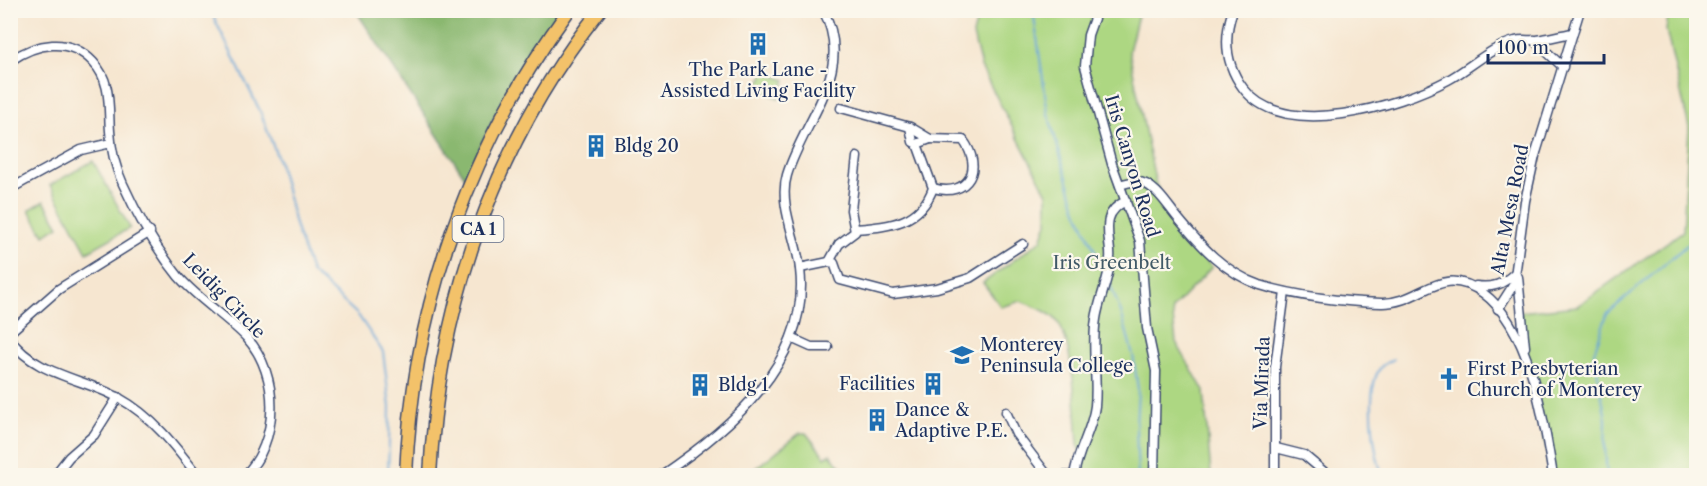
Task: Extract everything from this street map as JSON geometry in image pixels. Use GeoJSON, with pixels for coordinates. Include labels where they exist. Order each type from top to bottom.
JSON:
{"type":"FeatureCollection","features":[{"type":"Feature","properties":{"kind":"highway","name":"CA 1"},"geometry":{"type":"LineString","coordinates":[[406,476],[417,363],[431,296],[451,232],[476,168],[506,108],[570,10]]}},
{"type":"Feature","properties":{"kind":"highway","name":"CA 1"},"geometry":{"type":"LineString","coordinates":[[430,476],[435,410],[445,344],[476,232],[505,163],[532,111],[563,61],[600,10]]}},
{"type":"Feature","properties":{"kind":"street"},"geometry":{"type":"LineString","coordinates":[[660,476],[708,442],[755,396],[779,366],[792,338],[800,299],[800,268],[785,196],[785,182],[833,70],[834,36],[823,10]]}},
{"type":"Feature","properties":{"kind":"street","name":"Iris Canyon Road"},"geometry":{"type":"LineString","coordinates":[[1097,10],[1088,35],[1085,66],[1120,185],[1140,241],[1146,320],[1156,371],[1154,476]]}},
{"type":"Feature","properties":{"kind":"street"},"geometry":{"type":"LineString","coordinates":[[1233,10],[1227,41],[1228,57],[1236,76],[1247,93],[1262,105],[1290,115],[1346,113],[1393,103],[1438,86],[1514,41],[1573,33]]}},
{"type":"Feature","properties":{"kind":"street","name":"Alta Mesa Road"},"geometry":{"type":"LineString","coordinates":[[1498,309],[1514,284],[1525,201],[1535,156],[1580,10]]}},
{"type":"Feature","properties":{"kind":"street"},"geometry":{"type":"LineString","coordinates":[[1534,40],[1563,67]]}},
{"type":"Feature","properties":{"kind":"street","name":"Leidig Circle"},"geometry":{"type":"LineString","coordinates":[[10,61],[25,51],[44,45],[62,45],[86,56],[102,75],[108,91],[111,143],[122,182],[150,232],[187,285],[245,337],[260,358],[268,388],[271,427],[264,450],[244,476]]}},
{"type":"Feature","properties":{"kind":"street"},"geometry":{"type":"LineString","coordinates":[[841,108],[910,127],[930,139]]}},
{"type":"Feature","properties":{"kind":"street"},"geometry":{"type":"LineString","coordinates":[[856,229],[909,220],[923,208],[933,188],[917,144],[913,142],[910,127]]}},
{"type":"Feature","properties":{"kind":"street"},"geometry":{"type":"LineString","coordinates":[[917,144],[930,139],[963,140],[974,155],[974,165],[963,186],[954,191],[933,188]]}},
{"type":"Feature","properties":{"kind":"street"},"geometry":{"type":"LineString","coordinates":[[10,189],[81,150],[111,143]]}},
{"type":"Feature","properties":{"kind":"street"},"geometry":{"type":"LineString","coordinates":[[829,262],[839,244],[856,229],[851,210],[856,157]]}},
{"type":"Feature","properties":{"kind":"street"},"geometry":{"type":"LineString","coordinates":[[1120,185],[1134,182],[1152,188],[1213,257],[1247,280],[1285,292],[1383,303],[1447,280],[1491,288],[1501,284],[1516,269]]}},
{"type":"Feature","properties":{"kind":"street"},"geometry":{"type":"LineString","coordinates":[[1057,476],[1073,476],[1080,449],[1088,438],[1095,406],[1095,321],[1110,255],[1107,219],[1112,209],[1126,201]]}},
{"type":"Feature","properties":{"kind":"street"},"geometry":{"type":"LineString","coordinates":[[10,332],[59,289],[150,232]]}},
{"type":"Feature","properties":{"kind":"street"},"geometry":{"type":"LineString","coordinates":[[800,268],[834,263],[840,280],[893,294],[926,290],[960,282],[1023,244]]}},
{"type":"Feature","properties":{"kind":"street"},"geometry":{"type":"LineString","coordinates":[[1516,269],[1526,357],[1553,476]]}},
{"type":"Feature","properties":{"kind":"street"},"geometry":{"type":"LineString","coordinates":[[1471,285],[1485,295],[1498,309],[1512,328],[1526,357]]}},
{"type":"Feature","properties":{"kind":"street","name":"Via Mirada"},"geometry":{"type":"LineString","coordinates":[[1275,476],[1275,367],[1285,292]]}},
{"type":"Feature","properties":{"kind":"street"},"geometry":{"type":"LineString","coordinates":[[792,338],[811,347],[828,347]]}},
{"type":"Feature","properties":{"kind":"street"},"geometry":{"type":"LineString","coordinates":[[10,339],[27,355],[53,372],[118,398],[160,429],[198,476]]}},
{"type":"Feature","properties":{"kind":"street"},"geometry":{"type":"LineString","coordinates":[[54,476],[69,457],[94,435],[118,398]]}},
{"type":"Feature","properties":{"kind":"street"},"geometry":{"type":"LineString","coordinates":[[1006,412],[1016,434],[1048,476]]}},
{"type":"Feature","properties":{"kind":"street"},"geometry":{"type":"LineString","coordinates":[[1276,448],[1304,455],[1316,462],[1329,476]]}},
{"type":"Feature","properties":{"kind":"green space"},"geometry":{"type":"Polygon","coordinates":[[[356,11],[558,11],[508,93],[466,179],[356,11]]]}},
{"type":"Feature","properties":{"kind":"green space","name":"Iris Greenbelt"},"geometry":{"type":"Polygon","coordinates":[[[979,11],[1139,11],[1129,51],[1156,185],[1159,188],[1156,195],[1187,240],[1212,267],[1172,309],[1176,342],[1204,391],[1211,475],[1080,475],[1083,455],[1078,445],[1071,362],[1063,331],[1050,314],[1021,301],[1001,307],[983,283],[1041,240],[1047,223],[1047,194],[981,67],[973,35],[979,11]]]}},
{"type":"Feature","properties":{"kind":"green space"},"geometry":{"type":"Polygon","coordinates":[[[1669,11],[1696,11],[1696,475],[1553,475],[1526,357],[1520,312],[1577,306],[1683,231],[1689,127],[1666,30],[1669,11]]]}},
{"type":"Feature","properties":{"kind":"green space"},"geometry":{"type":"Polygon","coordinates":[[[764,72],[786,80],[779,98],[758,90],[764,72]]]}},
{"type":"Feature","properties":{"kind":"green space"},"geometry":{"type":"Polygon","coordinates":[[[93,161],[130,228],[87,252],[50,185],[93,161]]]}},
{"type":"Feature","properties":{"kind":"green space"},"geometry":{"type":"Polygon","coordinates":[[[44,201],[59,226],[44,235],[29,210],[44,201]]]}},
{"type":"Feature","properties":{"kind":"green space"},"geometry":{"type":"Polygon","coordinates":[[[800,433],[806,433],[825,457],[830,454],[848,475],[747,475],[800,433]]]}},
{"type":"Feature","properties":{"kind":"waterway"},"geometry":{"type":"LineString","coordinates":[[210,10],[260,111],[278,159],[296,228],[311,272],[358,315],[383,352],[390,407],[388,476]]}},
{"type":"Feature","properties":{"kind":"waterway"},"geometry":{"type":"LineString","coordinates":[[1033,10],[1048,114],[1076,208],[1102,267]]}},
{"type":"Feature","properties":{"kind":"waterway"},"geometry":{"type":"LineString","coordinates":[[1607,476],[1606,420],[1594,352],[1607,314],[1696,237]]}},
{"type":"Feature","properties":{"kind":"waterway"},"geometry":{"type":"LineString","coordinates":[[1109,282],[1121,312],[1133,355],[1138,389],[1136,427],[1138,476]]}},
{"type":"Feature","properties":{"kind":"waterway"},"geometry":{"type":"LineString","coordinates":[[1383,476],[1376,452],[1372,420],[1373,389],[1381,367],[1393,359]]}},
{"type":"Feature","properties":{"kind":"place","name":"The Park Lane - Assisted Living Facility"},"geometry":{"type":"Point","coordinates":[758,44]}},
{"type":"Feature","properties":{"kind":"place","name":"Bldg 20"},"geometry":{"type":"Point","coordinates":[596,146]}},
{"type":"Feature","properties":{"kind":"place","name":"Monterey Peninsula College"},"geometry":{"type":"Point","coordinates":[962,355]}},
{"type":"Feature","properties":{"kind":"place","name":"First Presbyterian Church of Monterey"},"geometry":{"type":"Point","coordinates":[1449,379]}},
{"type":"Feature","properties":{"kind":"place","name":"Facilities"},"geometry":{"type":"Point","coordinates":[933,384]}},
{"type":"Feature","properties":{"kind":"place","name":"Bldg 1"},"geometry":{"type":"Point","coordinates":[700,385]}},
{"type":"Feature","properties":{"kind":"place","name":"Dance & Adaptive P.E."},"geometry":{"type":"Point","coordinates":[877,420]}}]}
